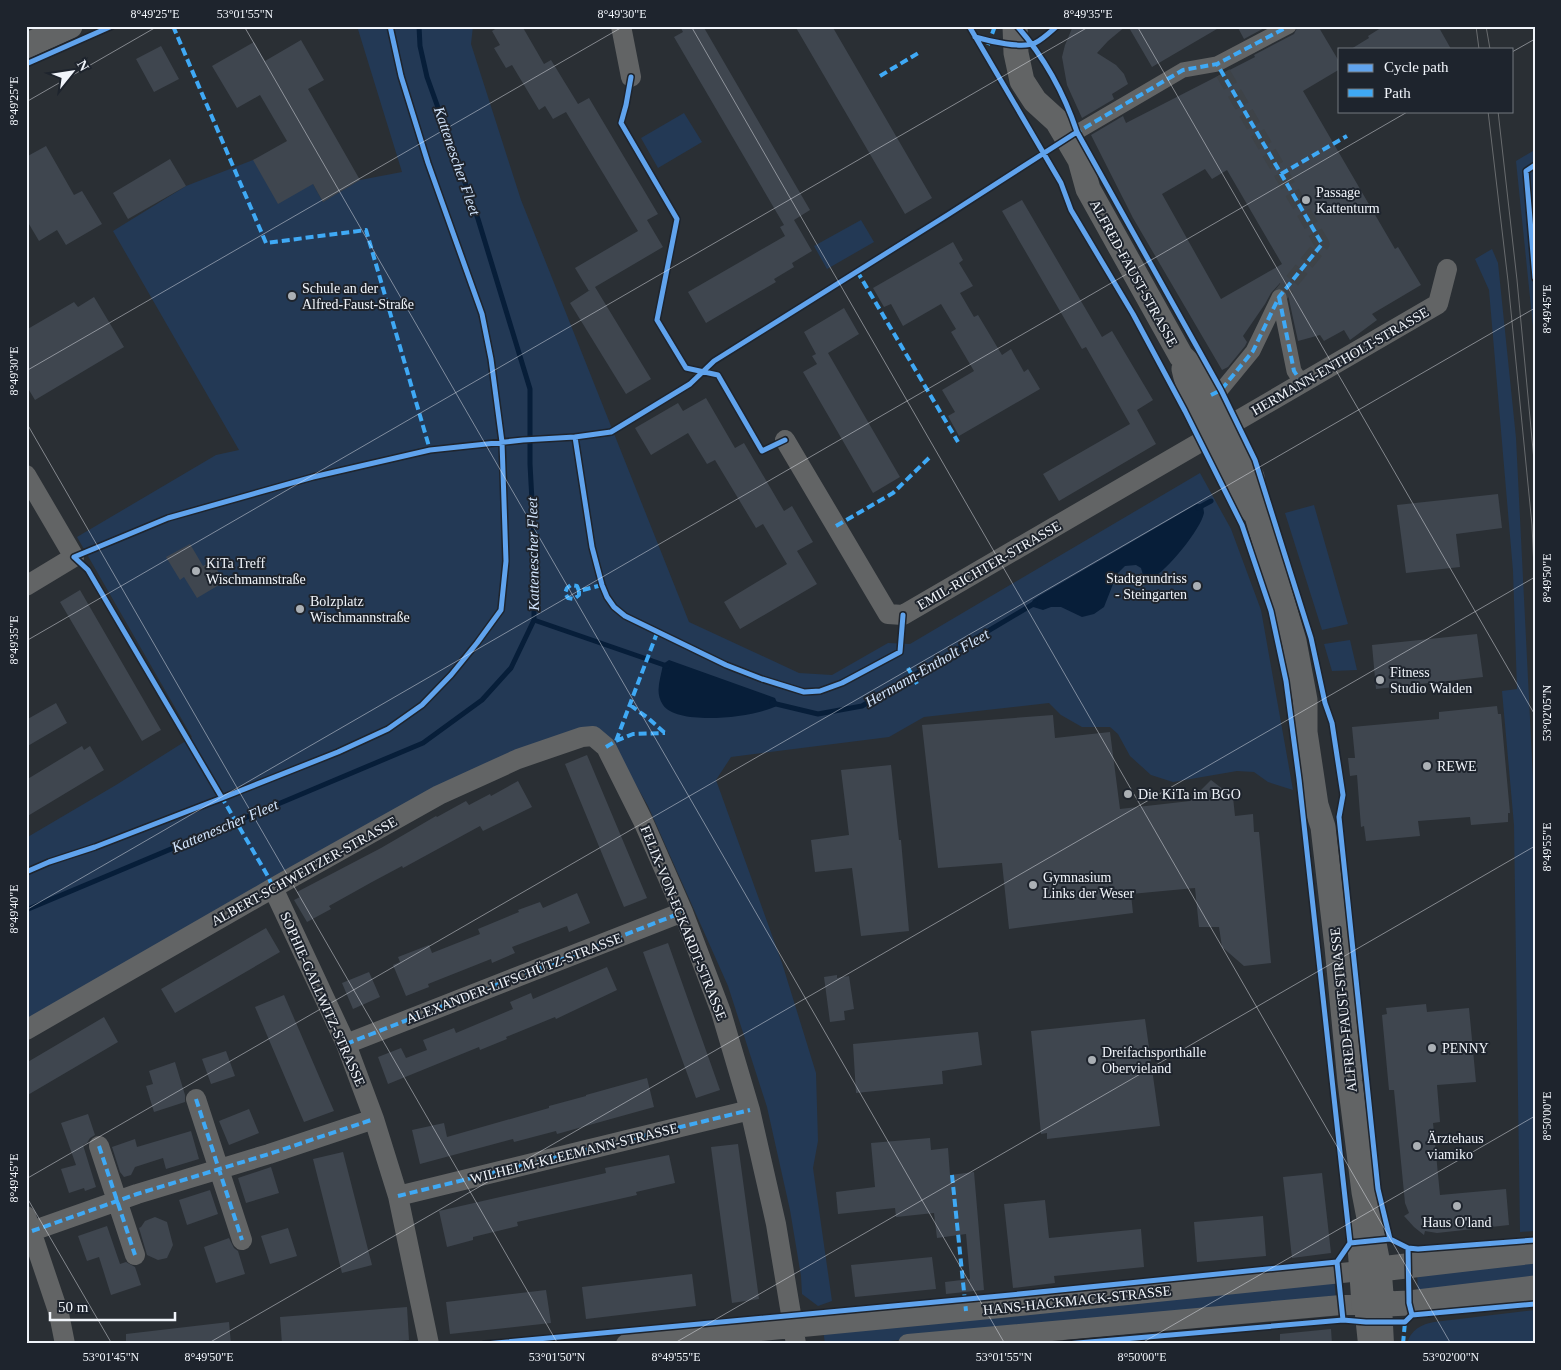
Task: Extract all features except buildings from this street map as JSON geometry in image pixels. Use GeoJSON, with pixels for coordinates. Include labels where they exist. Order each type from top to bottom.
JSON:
{"type":"FeatureCollection","features":[{"type":"Feature","properties":{"kind":"street"},"geometry":{"type":"LineString","coordinates":[[26,46],[70,26]]}},
{"type":"Feature","properties":{"kind":"street"},"geometry":{"type":"LineString","coordinates":[[621,26],[631,77]]}},
{"type":"Feature","properties":{"kind":"street","name":"ALFRED-FAUST-STRASSE"},"geometry":{"type":"LineString","coordinates":[[1015,26],[1016,53],[1022,81],[1035,101],[1057,121],[1080,160],[1088,189],[1181,356],[1200,375],[1211,395],[1220,431],[1245,501],[1257,516],[1294,640],[1305,700],[1318,727],[1321,739],[1328,800],[1323,827],[1350,1082],[1364,1192],[1373,1305]]}},
{"type":"Feature","properties":{"kind":"street"},"geometry":{"type":"LineString","coordinates":[[1067,138],[1182,70],[1220,69],[1289,26]]}},
{"type":"Feature","properties":{"kind":"street","name":"ALFRED-FAUST-STRASSE"},"geometry":{"type":"LineString","coordinates":[[1035,101],[1042,129],[1066,170],[1088,189]]}},
{"type":"Feature","properties":{"kind":"street","name":"HERMANN-ENTHOLT-STRASSE"},"geometry":{"type":"LineString","coordinates":[[1220,431],[1438,304],[1447,269]]}},
{"type":"Feature","properties":{"kind":"street"},"geometry":{"type":"LineString","coordinates":[[1211,395],[1221,390],[1254,351],[1279,297],[1294,372],[1302,383]]}},
{"type":"Feature","properties":{"kind":"street","name":"ALFRED-FAUST-STRASSE"},"geometry":{"type":"LineString","coordinates":[[1181,356],[1185,377],[1196,405],[1220,431]]}},
{"type":"Feature","properties":{"kind":"street","name":"EMIL-RICHTER-STRASSE"},"geometry":{"type":"LineString","coordinates":[[785,440],[888,614],[903,615],[1220,431]]}},
{"type":"Feature","properties":{"kind":"street"},"geometry":{"type":"LineString","coordinates":[[26,476],[74,557],[26,586]]}},
{"type":"Feature","properties":{"kind":"street","name":"ALBERT-SCHWEITZER-STRASSE"},"geometry":{"type":"LineString","coordinates":[[26,1030],[272,888],[439,795],[518,759],[582,737],[593,736]]}},
{"type":"Feature","properties":{"kind":"street","name":"FELIX-VON-ECKARDT-STRASSE"},"geometry":{"type":"LineString","coordinates":[[593,736],[606,747],[643,821],[683,912],[721,1012],[750,1110],[776,1224],[794,1336]]}},
{"type":"Feature","properties":{"kind":"street","name":"SOPHIE-GALLWITZ-STRASSE"},"geometry":{"type":"LineString","coordinates":[[272,888],[346,1044],[374,1119],[398,1196],[429,1344]]}},
{"type":"Feature","properties":{"kind":"street","name":"ALEXANDER-LIFSCHÜTZ-STRASSE"},"geometry":{"type":"LineString","coordinates":[[346,1044],[683,912]]}},
{"type":"Feature","properties":{"kind":"street"},"geometry":{"type":"LineString","coordinates":[[196,1099],[242,1240]]}},
{"type":"Feature","properties":{"kind":"street","name":"WILHELM-KLEEMANN-STRASSE"},"geometry":{"type":"LineString","coordinates":[[398,1196],[750,1110]]}},
{"type":"Feature","properties":{"kind":"street"},"geometry":{"type":"LineString","coordinates":[[65,1344],[59,1314],[29,1223],[117,1201],[374,1119]]}},
{"type":"Feature","properties":{"kind":"street"},"geometry":{"type":"LineString","coordinates":[[99,1146],[135,1255]]}},
{"type":"Feature","properties":{"kind":"street"},"geometry":{"type":"LineString","coordinates":[[1370,1270],[1535,1251]]}},
{"type":"Feature","properties":{"kind":"street","name":"HANS-HACKMACK-STRASSE"},"geometry":{"type":"LineString","coordinates":[[626,1344],[794,1336],[983,1310],[1370,1270]]}},
{"type":"Feature","properties":{"kind":"street"},"geometry":{"type":"LineString","coordinates":[[1373,1305],[1535,1288]]}},
{"type":"Feature","properties":{"kind":"street","name":"HANS-HACKMACK-STRASSE"},"geometry":{"type":"LineString","coordinates":[[908,1344],[1341,1305],[1373,1305]]}},
{"type":"Feature","properties":{"kind":"street"},"geometry":{"type":"LineString","coordinates":[[1368,1344],[1373,1305]]}},
{"type":"Feature","properties":{"kind":"street"},"geometry":{"type":"LineString","coordinates":[[1373,1305],[1384,1344]]}},
{"type":"Feature","properties":{"kind":"shaded area"},"geometry":{"type":"Polygon","coordinates":[[[357,26],[473,26],[471,44],[521,200],[689,622],[799,673],[832,675],[888,643],[910,644],[1200,473],[1231,529],[1261,610],[1293,790],[1268,782],[1254,772],[1237,771],[1173,782],[1151,775],[1130,756],[1118,734],[1110,727],[1082,727],[1061,715],[1049,703],[924,717],[889,737],[731,757],[716,780],[782,963],[816,1073],[818,1141],[813,1168],[832,1301],[818,1306],[802,1294],[801,1276],[790,1210],[767,1107],[728,986],[648,806],[616,750],[558,738],[26,1022],[26,838],[116,785],[192,737],[77,537],[216,455],[239,450],[113,231],[186,186],[253,160],[313,184],[323,202],[360,180],[402,172],[357,26]]]}},
{"type":"Feature","properties":{"kind":"shaded area"},"geometry":{"type":"Polygon","coordinates":[[[684,113],[702,142],[658,168],[641,138],[684,113]]]}},
{"type":"Feature","properties":{"kind":"shaded area"},"geometry":{"type":"Polygon","coordinates":[[[1533,151],[1535,158],[1535,346],[1516,161],[1533,151]]]}},
{"type":"Feature","properties":{"kind":"shaded area"},"geometry":{"type":"Polygon","coordinates":[[[861,220],[874,242],[827,269],[814,246],[861,220]]]}},
{"type":"Feature","properties":{"kind":"shaded area"},"geometry":{"type":"Polygon","coordinates":[[[1492,249],[1498,263],[1516,438],[1535,819],[1535,1231],[1520,1232],[1514,825],[1502,691],[1517,689],[1513,571],[1489,290],[1475,259],[1492,249]]]}},
{"type":"Feature","properties":{"kind":"shaded area"},"geometry":{"type":"Polygon","coordinates":[[[1197,504],[1203,505],[1204,513],[1197,529],[1166,568],[1152,578],[1144,579],[1141,568],[1136,565],[1125,566],[1117,574],[1104,607],[1094,614],[1082,617],[1061,607],[1051,607],[1043,610],[1030,606],[1033,600],[1039,596],[1197,504]]]}},
{"type":"Feature","properties":{"kind":"shaded area"},"geometry":{"type":"Polygon","coordinates":[[[1314,505],[1348,624],[1322,630],[1285,513],[1314,505]]]}},
{"type":"Feature","properties":{"kind":"shaded area"},"geometry":{"type":"Polygon","coordinates":[[[1350,640],[1357,670],[1332,671],[1324,644],[1350,640]]]}},
{"type":"Feature","properties":{"kind":"shaded area"},"geometry":{"type":"Polygon","coordinates":[[[669,660],[775,698],[778,705],[754,713],[719,718],[685,716],[671,712],[663,705],[659,695],[663,664],[669,660]]]}},
{"type":"Feature","properties":{"kind":"shaded area"},"geometry":{"type":"Polygon","coordinates":[[[1535,1256],[1535,1284],[1418,1297],[1417,1269],[1535,1256]]]}},
{"type":"Feature","properties":{"kind":"shaded area"},"geometry":{"type":"Polygon","coordinates":[[[1334,1278],[1336,1300],[856,1344],[825,1344],[823,1329],[1334,1278]]]}},
{"type":"Feature","properties":{"kind":"shaded area"},"geometry":{"type":"Polygon","coordinates":[[[1535,1310],[1535,1344],[1407,1344],[1414,1331],[1430,1323],[1535,1310]]]}},
{"type":"Feature","properties":{"kind":"waterway","name":"Kattenescher Fleet"},"geometry":{"type":"LineString","coordinates":[[26,910],[423,743],[482,700],[511,668],[534,620],[530,389],[478,219],[427,77],[420,46],[419,26]]}},
{"type":"Feature","properties":{"kind":"waterway","name":"Hermann-Entholt Fleet"},"geometry":{"type":"LineString","coordinates":[[1198,508],[1211,501]]}},
{"type":"Feature","properties":{"kind":"waterway","name":"Hermann-Entholt Fleet"},"geometry":{"type":"LineString","coordinates":[[772,703],[818,714],[862,706],[1035,603]]}},
{"type":"Feature","properties":{"kind":"waterway","name":"Hermann-Entholt Fleet"},"geometry":{"type":"LineString","coordinates":[[534,620],[667,666]]}},
{"type":"Feature","properties":{"kind":"tunnel"},"geometry":{"type":"LineString","coordinates":[[1223,73],[1322,244],[1279,297]]}},
{"type":"Feature","properties":{"kind":"tram line"},"geometry":{"type":"LineString","coordinates":[[1476,26],[1479,48]]}},
{"type":"Feature","properties":{"kind":"tram line"},"geometry":{"type":"LineString","coordinates":[[1486,26],[1490,48]]}},
{"type":"Feature","properties":{"kind":"tram line"},"geometry":{"type":"LineString","coordinates":[[1488,112],[1508,281],[1532,525],[1535,590]]}},
{"type":"Feature","properties":{"kind":"tram line"},"geometry":{"type":"LineString","coordinates":[[1498,112],[1517,280],[1535,471]]}},
{"type":"Feature","properties":{"kind":"marked path"},"geometry":{"type":"LineString","coordinates":[[173,26],[266,243],[366,230],[430,450]]}},
{"type":"Feature","properties":{"kind":"marked path"},"geometry":{"type":"LineString","coordinates":[[988,45],[995,26]]}},
{"type":"Feature","properties":{"kind":"marked path"},"geometry":{"type":"LineString","coordinates":[[1074,134],[1183,70],[1217,64],[1289,26]]}},
{"type":"Feature","properties":{"kind":"marked path"},"geometry":{"type":"LineString","coordinates":[[880,76],[920,52]]}},
{"type":"Feature","properties":{"kind":"marked path"},"geometry":{"type":"LineString","coordinates":[[1211,395],[1221,390],[1253,351],[1279,297],[1322,244],[1217,64]]}},
{"type":"Feature","properties":{"kind":"marked path"},"geometry":{"type":"LineString","coordinates":[[1281,174],[1347,136]]}},
{"type":"Feature","properties":{"kind":"marked path"},"geometry":{"type":"LineString","coordinates":[[857,271],[958,442]]}},
{"type":"Feature","properties":{"kind":"marked path"},"geometry":{"type":"LineString","coordinates":[[1279,297],[1294,371],[1302,383]]}},
{"type":"Feature","properties":{"kind":"marked path"},"geometry":{"type":"LineString","coordinates":[[836,526],[893,493],[930,457]]}},
{"type":"Feature","properties":{"kind":"marked path"},"geometry":{"type":"LineString","coordinates":[[579,591],[579,595],[574,599],[568,598],[565,593],[571,585],[577,586],[579,591],[602,585]]}},
{"type":"Feature","properties":{"kind":"marked path"},"geometry":{"type":"LineString","coordinates":[[606,747],[616,741],[657,633]]}},
{"type":"Feature","properties":{"kind":"marked path"},"geometry":{"type":"LineString","coordinates":[[908,668],[917,684]]}},
{"type":"Feature","properties":{"kind":"marked path"},"geometry":{"type":"LineString","coordinates":[[630,705],[665,733]]}},
{"type":"Feature","properties":{"kind":"marked path"},"geometry":{"type":"LineString","coordinates":[[616,741],[633,734],[665,733]]}},
{"type":"Feature","properties":{"kind":"marked path"},"geometry":{"type":"LineString","coordinates":[[221,796],[273,888]]}},
{"type":"Feature","properties":{"kind":"marked path"},"geometry":{"type":"LineString","coordinates":[[346,1044],[683,912]]}},
{"type":"Feature","properties":{"kind":"marked path"},"geometry":{"type":"LineString","coordinates":[[196,1099],[242,1240]]}},
{"type":"Feature","properties":{"kind":"marked path"},"geometry":{"type":"LineString","coordinates":[[398,1196],[750,1110]]}},
{"type":"Feature","properties":{"kind":"marked path"},"geometry":{"type":"LineString","coordinates":[[32,1231],[137,1194],[269,1154],[374,1119]]}},
{"type":"Feature","properties":{"kind":"marked path"},"geometry":{"type":"LineString","coordinates":[[99,1146],[135,1255]]}},
{"type":"Feature","properties":{"kind":"marked path"},"geometry":{"type":"LineString","coordinates":[[952,1175],[966,1311]]}},
{"type":"Feature","properties":{"kind":"marked path"},"geometry":{"type":"LineString","coordinates":[[1403,1344],[1405,1322]]}},
{"type":"Feature","properties":{"kind":"cycle path"},"geometry":{"type":"LineString","coordinates":[[26,64],[112,26]]}},
{"type":"Feature","properties":{"kind":"cycle path"},"geometry":{"type":"LineString","coordinates":[[26,872],[222,798],[338,752],[388,729],[422,705],[451,675],[501,610],[506,561],[502,442],[491,359],[482,314],[428,163],[401,76],[390,26]]}},
{"type":"Feature","properties":{"kind":"cycle path"},"geometry":{"type":"LineString","coordinates":[[969,26],[1061,183],[1071,210],[1133,314],[1185,411],[1242,525],[1271,611],[1286,681],[1299,779],[1350,1243],[1337,1262],[1343,1320]]}},
{"type":"Feature","properties":{"kind":"cycle path"},"geometry":{"type":"LineString","coordinates":[[1017,26],[1036,50],[1052,76],[1066,103],[1077,132],[1221,390],[1255,460],[1311,638],[1325,703],[1332,723],[1343,795],[1339,817],[1378,1189],[1390,1239]]}},
{"type":"Feature","properties":{"kind":"cycle path"},"geometry":{"type":"LineString","coordinates":[[975,37],[1005,44],[1029,45],[1041,40],[1057,26]]}},
{"type":"Feature","properties":{"kind":"cycle path"},"geometry":{"type":"LineString","coordinates":[[631,77],[621,123],[677,219],[657,320],[686,368],[718,375],[762,451],[785,440]]}},
{"type":"Feature","properties":{"kind":"cycle path"},"geometry":{"type":"LineString","coordinates":[[222,798],[88,570],[74,557],[168,518],[313,477],[430,450],[611,432],[690,384],[714,361],[1077,132]]}},
{"type":"Feature","properties":{"kind":"cycle path"},"geometry":{"type":"LineString","coordinates":[[1535,165],[1526,171],[1535,278]]}},
{"type":"Feature","properties":{"kind":"cycle path"},"geometry":{"type":"LineString","coordinates":[[575,437],[592,547],[602,585],[614,607],[625,616],[726,665],[804,692],[820,691],[842,683],[900,652],[903,615]]}},
{"type":"Feature","properties":{"kind":"cycle path"},"geometry":{"type":"LineString","coordinates":[[1350,1243],[1390,1239],[1408,1248],[1418,1249],[1535,1240]]}},
{"type":"Feature","properties":{"kind":"cycle path"},"geometry":{"type":"LineString","coordinates":[[1408,1248],[1409,1303],[1412,1315]]}},
{"type":"Feature","properties":{"kind":"cycle path"},"geometry":{"type":"LineString","coordinates":[[485,1344],[1000,1296],[1337,1262]]}},
{"type":"Feature","properties":{"kind":"cycle path"},"geometry":{"type":"LineString","coordinates":[[1066,1344],[1343,1320],[1405,1322],[1412,1315],[1535,1304]]}},
{"type":"Feature","properties":{"kind":"place","name":"Passage Kattenturm"},"geometry":{"type":"Point","coordinates":[1306,200]}},
{"type":"Feature","properties":{"kind":"place","name":"Schule an der Alfred-Faust-Straße"},"geometry":{"type":"Point","coordinates":[292,296]}},
{"type":"Feature","properties":{"kind":"place","name":"KiTa Treff Wischmannstraße"},"geometry":{"type":"Point","coordinates":[196,571]}},
{"type":"Feature","properties":{"kind":"place","name":"Stadtgrundriss - Steingarten"},"geometry":{"type":"Point","coordinates":[1197,586]}},
{"type":"Feature","properties":{"kind":"place","name":"Bolzplatz Wischmannstraße"},"geometry":{"type":"Point","coordinates":[300,609]}},
{"type":"Feature","properties":{"kind":"place","name":"Fitness Studio Walden"},"geometry":{"type":"Point","coordinates":[1380,680]}},
{"type":"Feature","properties":{"kind":"place","name":"REWE"},"geometry":{"type":"Point","coordinates":[1427,766]}},
{"type":"Feature","properties":{"kind":"place","name":"Die KiTa im BGO"},"geometry":{"type":"Point","coordinates":[1128,794]}},
{"type":"Feature","properties":{"kind":"place","name":"Gymnasium Links der Weser"},"geometry":{"type":"Point","coordinates":[1033,885]}},
{"type":"Feature","properties":{"kind":"place","name":"PENNY"},"geometry":{"type":"Point","coordinates":[1432,1048]}},
{"type":"Feature","properties":{"kind":"place","name":"Dreifachsporthalle Obervieland"},"geometry":{"type":"Point","coordinates":[1092,1060]}},
{"type":"Feature","properties":{"kind":"place","name":"Ärztehaus viamiko"},"geometry":{"type":"Point","coordinates":[1417,1146]}},
{"type":"Feature","properties":{"kind":"place","name":"Haus O'land"},"geometry":{"type":"Point","coordinates":[1457,1206]}}]}
